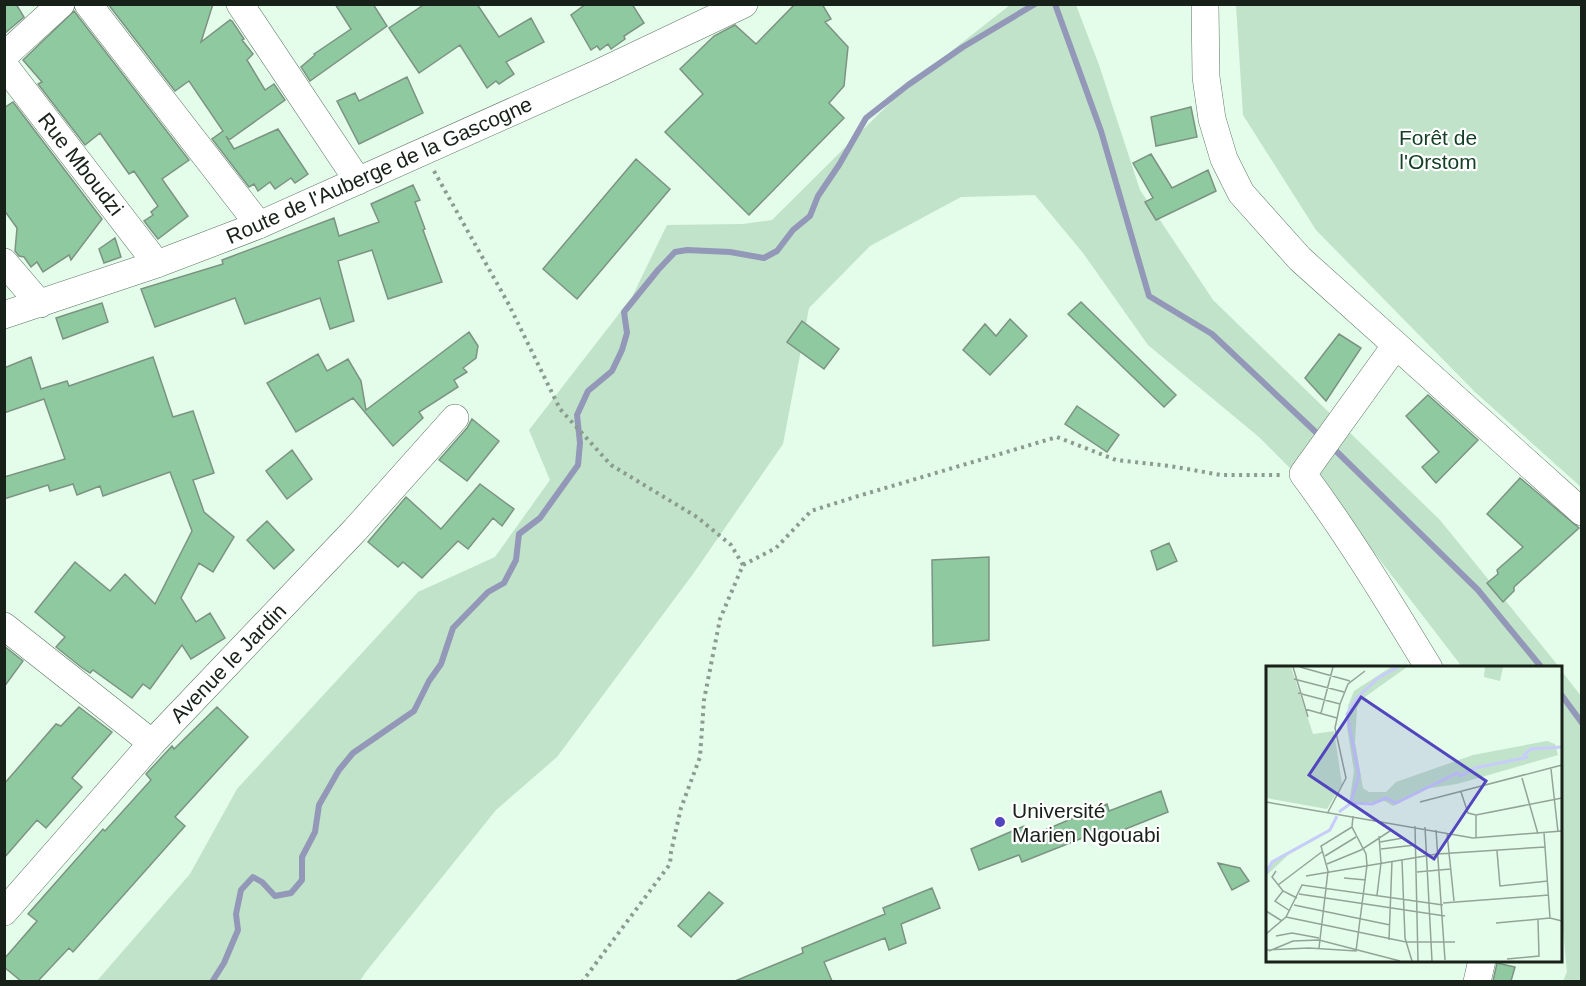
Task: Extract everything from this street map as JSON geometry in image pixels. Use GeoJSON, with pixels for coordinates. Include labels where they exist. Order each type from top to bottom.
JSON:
{"type":"FeatureCollection","features":[{"type":"Feature","properties":{"kind":"street"},"geometry":{"type":"LineString","coordinates":[[4,56],[61,4]]}},
{"type":"Feature","properties":{"kind":"street"},"geometry":{"type":"LineString","coordinates":[[88,4],[259,225]]}},
{"type":"Feature","properties":{"kind":"street","name":"Route de l'Auberge de la Gascogne"},"geometry":{"type":"LineString","coordinates":[[4,315],[157,264],[259,225],[601,72],[744,4]]}},
{"type":"Feature","properties":{"kind":"street"},"geometry":{"type":"LineString","coordinates":[[1205,4],[1206,76],[1212,118],[1224,159],[1241,193],[1300,259],[1581,512]]}},
{"type":"Feature","properties":{"kind":"street"},"geometry":{"type":"LineString","coordinates":[[247,7],[358,181]]}},
{"type":"Feature","properties":{"kind":"street","name":"Rue Mboudzi"},"geometry":{"type":"LineString","coordinates":[[4,65],[157,264]]}},
{"type":"Feature","properties":{"kind":"street"},"geometry":{"type":"LineString","coordinates":[[4,262],[40,304]]}},
{"type":"Feature","properties":{"kind":"street"},"geometry":{"type":"LineString","coordinates":[[1396,345],[1303,474],[1381,591],[1427,666]]}},
{"type":"Feature","properties":{"kind":"street","name":"Avenue le Jardin"},"geometry":{"type":"LineString","coordinates":[[4,912],[152,743],[355,530],[455,418]]}},
{"type":"Feature","properties":{"kind":"street"},"geometry":{"type":"LineString","coordinates":[[4,626],[152,743]]}},
{"type":"Feature","properties":{"kind":"street"},"geometry":{"type":"LineString","coordinates":[[1477,981],[1482,962]]}},
{"type":"Feature","properties":{"kind":"path"},"geometry":{"type":"LineString","coordinates":[[424,152],[508,303],[560,409],[610,465],[698,517],[731,545],[742,565]]}},
{"type":"Feature","properties":{"kind":"path"},"geometry":{"type":"LineString","coordinates":[[582,981],[670,864],[670,852],[681,808],[700,757],[704,700],[720,619],[742,565],[776,549],[810,511],[1057,437],[1116,460],[1221,475],[1303,474]]}},
{"type":"Feature","properties":{"kind":"green space"},"geometry":{"type":"Polygon","coordinates":[[[1010,5],[1076,5],[1099,65],[1140,190],[1213,300],[1440,520],[1558,666],[1461,666],[1376,555],[1259,437],[1148,345],[1083,253],[1035,195],[961,197],[870,246],[809,308],[783,444],[693,574],[557,757],[496,810],[360,981],[96,982],[190,874],[237,789],[418,592],[495,557],[550,480],[529,430],[632,297],[667,225],[743,224],[772,220],[908,85],[1010,5]]]}},
{"type":"Feature","properties":{"kind":"green space","name":"Forêt de l'Orstom"},"geometry":{"type":"Polygon","coordinates":[[[1236,5],[1581,5],[1581,487],[1475,392],[1316,230],[1243,115],[1236,5]]]}},
{"type":"Feature","properties":{"kind":"green space"},"geometry":{"type":"Polygon","coordinates":[[[1562,672],[1581,696],[1581,981],[1563,981],[1567,972],[1562,918],[1562,672]]]}},
{"type":"Feature","properties":{"kind":"building"},"geometry":{"type":"Polygon","coordinates":[[[4,4],[16,4],[24,17],[4,34],[4,4]]]}},
{"type":"Feature","properties":{"kind":"building"},"geometry":{"type":"Polygon","coordinates":[[[108,4],[213,4],[201,42],[230,20],[232,21],[253,54],[247,60],[265,90],[274,84],[285,100],[229,140],[226,136],[234,149],[278,129],[308,174],[295,183],[291,178],[275,189],[270,182],[258,191],[254,184],[249,187],[212,139],[223,131],[189,81],[175,91],[108,4]]]}},
{"type":"Feature","properties":{"kind":"building"},"geometry":{"type":"Polygon","coordinates":[[[335,4],[373,4],[387,26],[310,81],[301,67],[314,54],[351,29],[335,4]]]}},
{"type":"Feature","properties":{"kind":"building"},"geometry":{"type":"Polygon","coordinates":[[[425,4],[477,4],[499,37],[531,18],[544,42],[506,62],[514,74],[499,84],[496,81],[487,88],[460,45],[419,73],[389,28],[425,4]]]}},
{"type":"Feature","properties":{"kind":"building"},"geometry":{"type":"Polygon","coordinates":[[[586,4],[632,4],[644,23],[624,36],[625,39],[611,49],[608,44],[600,50],[597,46],[591,50],[571,15],[586,4]]]}},
{"type":"Feature","properties":{"kind":"building"},"geometry":{"type":"Polygon","coordinates":[[[795,4],[822,4],[831,19],[825,22],[848,47],[844,86],[829,103],[844,118],[749,215],[665,132],[703,94],[680,69],[714,36],[735,25],[756,44],[795,4]]]}},
{"type":"Feature","properties":{"kind":"building"},"geometry":{"type":"Polygon","coordinates":[[[74,11],[189,160],[162,179],[188,216],[158,239],[144,221],[153,215],[151,212],[158,206],[134,171],[129,174],[100,133],[85,145],[38,84],[42,82],[23,60],[74,11]]]}},
{"type":"Feature","properties":{"kind":"building"},"geometry":{"type":"Polygon","coordinates":[[[407,77],[423,113],[359,144],[337,101],[355,93],[359,101],[407,77]]]}},
{"type":"Feature","properties":{"kind":"building"},"geometry":{"type":"Polygon","coordinates":[[[13,102],[102,219],[71,260],[69,255],[43,272],[37,262],[31,267],[24,257],[19,256],[15,251],[17,228],[4,210],[4,108],[13,102]]]}},
{"type":"Feature","properties":{"kind":"building"},"geometry":{"type":"Polygon","coordinates":[[[1191,107],[1197,137],[1156,146],[1151,117],[1191,107]]]}},
{"type":"Feature","properties":{"kind":"building"},"geometry":{"type":"Polygon","coordinates":[[[1151,154],[1172,188],[1208,170],[1216,191],[1156,220],[1145,202],[1153,198],[1133,163],[1151,154]]]}},
{"type":"Feature","properties":{"kind":"building"},"geometry":{"type":"Polygon","coordinates":[[[636,159],[670,189],[577,299],[543,269],[636,159]]]}},
{"type":"Feature","properties":{"kind":"building"},"geometry":{"type":"Polygon","coordinates":[[[413,185],[420,200],[415,202],[425,229],[423,230],[442,282],[388,299],[372,250],[338,261],[354,321],[330,329],[320,298],[245,324],[235,298],[155,327],[141,289],[223,264],[222,260],[334,218],[339,236],[379,222],[371,204],[413,185]]]}},
{"type":"Feature","properties":{"kind":"building"},"geometry":{"type":"Polygon","coordinates":[[[115,238],[121,257],[104,263],[99,249],[115,238]]]}},
{"type":"Feature","properties":{"kind":"building"},"geometry":{"type":"Polygon","coordinates":[[[1081,302],[1176,395],[1164,407],[1068,314],[1081,302]]]}},
{"type":"Feature","properties":{"kind":"building"},"geometry":{"type":"Polygon","coordinates":[[[102,303],[108,322],[63,339],[56,318],[102,303]]]}},
{"type":"Feature","properties":{"kind":"building"},"geometry":{"type":"Polygon","coordinates":[[[1010,319],[1027,336],[990,375],[963,350],[985,324],[996,336],[1010,319]]]}},
{"type":"Feature","properties":{"kind":"building"},"geometry":{"type":"Polygon","coordinates":[[[802,321],[839,349],[824,369],[787,342],[802,321]]]}},
{"type":"Feature","properties":{"kind":"building"},"geometry":{"type":"Polygon","coordinates":[[[469,332],[478,346],[476,358],[463,368],[467,372],[454,380],[458,387],[419,412],[423,418],[393,446],[353,398],[296,432],[267,383],[318,354],[327,371],[348,359],[361,381],[366,410],[469,332]]]}},
{"type":"Feature","properties":{"kind":"building"},"geometry":{"type":"Polygon","coordinates":[[[1339,334],[1361,348],[1326,401],[1305,378],[1339,334]]]}},
{"type":"Feature","properties":{"kind":"building"},"geometry":{"type":"Polygon","coordinates":[[[31,357],[41,389],[67,381],[69,386],[153,357],[173,417],[193,411],[214,473],[193,480],[204,512],[234,537],[213,572],[199,563],[181,598],[196,622],[210,613],[225,638],[191,659],[182,645],[150,689],[143,684],[132,698],[93,670],[90,673],[81,667],[56,647],[65,637],[35,612],[75,562],[110,591],[125,574],[155,604],[192,531],[170,472],[103,496],[100,486],[77,495],[73,484],[50,491],[48,485],[4,499],[4,477],[65,459],[44,399],[4,413],[4,368],[31,357]]]}},
{"type":"Feature","properties":{"kind":"building"},"geometry":{"type":"Polygon","coordinates":[[[1428,395],[1478,440],[1436,483],[1422,467],[1439,452],[1406,416],[1428,395]]]}},
{"type":"Feature","properties":{"kind":"building"},"geometry":{"type":"Polygon","coordinates":[[[1077,406],[1119,435],[1107,452],[1065,424],[1077,406]]]}},
{"type":"Feature","properties":{"kind":"building"},"geometry":{"type":"Polygon","coordinates":[[[472,419],[499,441],[467,481],[439,460],[472,419]]]}},
{"type":"Feature","properties":{"kind":"building"},"geometry":{"type":"Polygon","coordinates":[[[292,450],[312,479],[287,499],[266,471],[292,450]]]}},
{"type":"Feature","properties":{"kind":"building"},"geometry":{"type":"Polygon","coordinates":[[[1520,478],[1579,528],[1514,587],[1514,591],[1503,602],[1487,583],[1498,574],[1497,570],[1523,547],[1487,514],[1520,478]]]}},
{"type":"Feature","properties":{"kind":"building"},"geometry":{"type":"Polygon","coordinates":[[[480,484],[514,509],[502,526],[493,518],[468,549],[458,541],[422,578],[403,562],[398,567],[368,542],[406,497],[441,529],[480,484]]]}},
{"type":"Feature","properties":{"kind":"building"},"geometry":{"type":"Polygon","coordinates":[[[267,521],[294,550],[274,569],[247,540],[267,521]]]}},
{"type":"Feature","properties":{"kind":"building"},"geometry":{"type":"Polygon","coordinates":[[[1169,543],[1177,561],[1157,570],[1151,551],[1169,543]]]}},
{"type":"Feature","properties":{"kind":"building"},"geometry":{"type":"Polygon","coordinates":[[[989,557],[989,640],[933,646],[932,560],[989,557]]]}},
{"type":"Feature","properties":{"kind":"building"},"geometry":{"type":"Polygon","coordinates":[[[4,646],[23,661],[4,687],[4,646]]]}},
{"type":"Feature","properties":{"kind":"building"},"geometry":{"type":"Polygon","coordinates":[[[79,707],[112,732],[72,778],[82,787],[46,828],[37,820],[4,858],[4,784],[56,724],[61,726],[79,707]]]}},
{"type":"Feature","properties":{"kind":"building"},"geometry":{"type":"Polygon","coordinates":[[[217,707],[248,737],[175,817],[185,826],[73,952],[69,948],[38,981],[21,981],[4,967],[4,959],[37,921],[28,914],[103,829],[105,831],[151,780],[146,774],[172,746],[174,749],[217,707]]]}},
{"type":"Feature","properties":{"kind":"building"},"geometry":{"type":"Polygon","coordinates":[[[1161,791],[1168,812],[1103,838],[1100,831],[1022,862],[1019,855],[979,870],[971,849],[1024,826],[1028,837],[1107,804],[1109,811],[1161,791]]]}},
{"type":"Feature","properties":{"kind":"building"},"geometry":{"type":"Polygon","coordinates":[[[1218,863],[1240,868],[1249,881],[1232,890],[1218,863]]]}},
{"type":"Feature","properties":{"kind":"building"},"geometry":{"type":"Polygon","coordinates":[[[932,888],[940,908],[901,924],[906,943],[889,950],[885,938],[824,962],[832,981],[735,981],[803,953],[802,948],[885,914],[883,908],[932,888]]]}},
{"type":"Feature","properties":{"kind":"building"},"geometry":{"type":"Polygon","coordinates":[[[709,892],[723,903],[691,937],[678,926],[709,892]]]}},
{"type":"Feature","properties":{"kind":"building"},"geometry":{"type":"Polygon","coordinates":[[[1497,963],[1515,967],[1511,981],[1493,981],[1497,963]]]}},
{"type":"Feature","properties":{"kind":"waterway"},"geometry":{"type":"LineString","coordinates":[[212,982],[224,963],[238,930],[236,914],[241,890],[253,877],[262,882],[275,896],[291,893],[302,880],[302,857],[315,832],[319,805],[339,770],[353,753],[414,711],[429,681],[441,664],[453,628],[488,592],[504,583],[516,560],[519,534],[540,518],[578,465],[580,443],[577,415],[588,391],[612,371],[622,350],[627,333],[624,312],[658,270],[675,252],[687,250],[730,252],[764,258],[777,251],[793,230],[810,216],[818,196],[866,118],[908,85],[963,47],[1035,4]]}},
{"type":"Feature","properties":{"kind":"waterway"},"geometry":{"type":"LineString","coordinates":[[1055,4],[1101,131],[1149,296],[1212,334],[1322,438]]}},
{"type":"Feature","properties":{"kind":"waterway"},"geometry":{"type":"LineString","coordinates":[[1332,447],[1478,590],[1540,666]]}},
{"type":"Feature","properties":{"kind":"waterway"},"geometry":{"type":"LineString","coordinates":[[1562,696],[1582,723]]}},
{"type":"Feature","properties":{"kind":"place","name":"Université Marien Ngouabi"},"geometry":{"type":"Point","coordinates":[1000,822]}}]}
